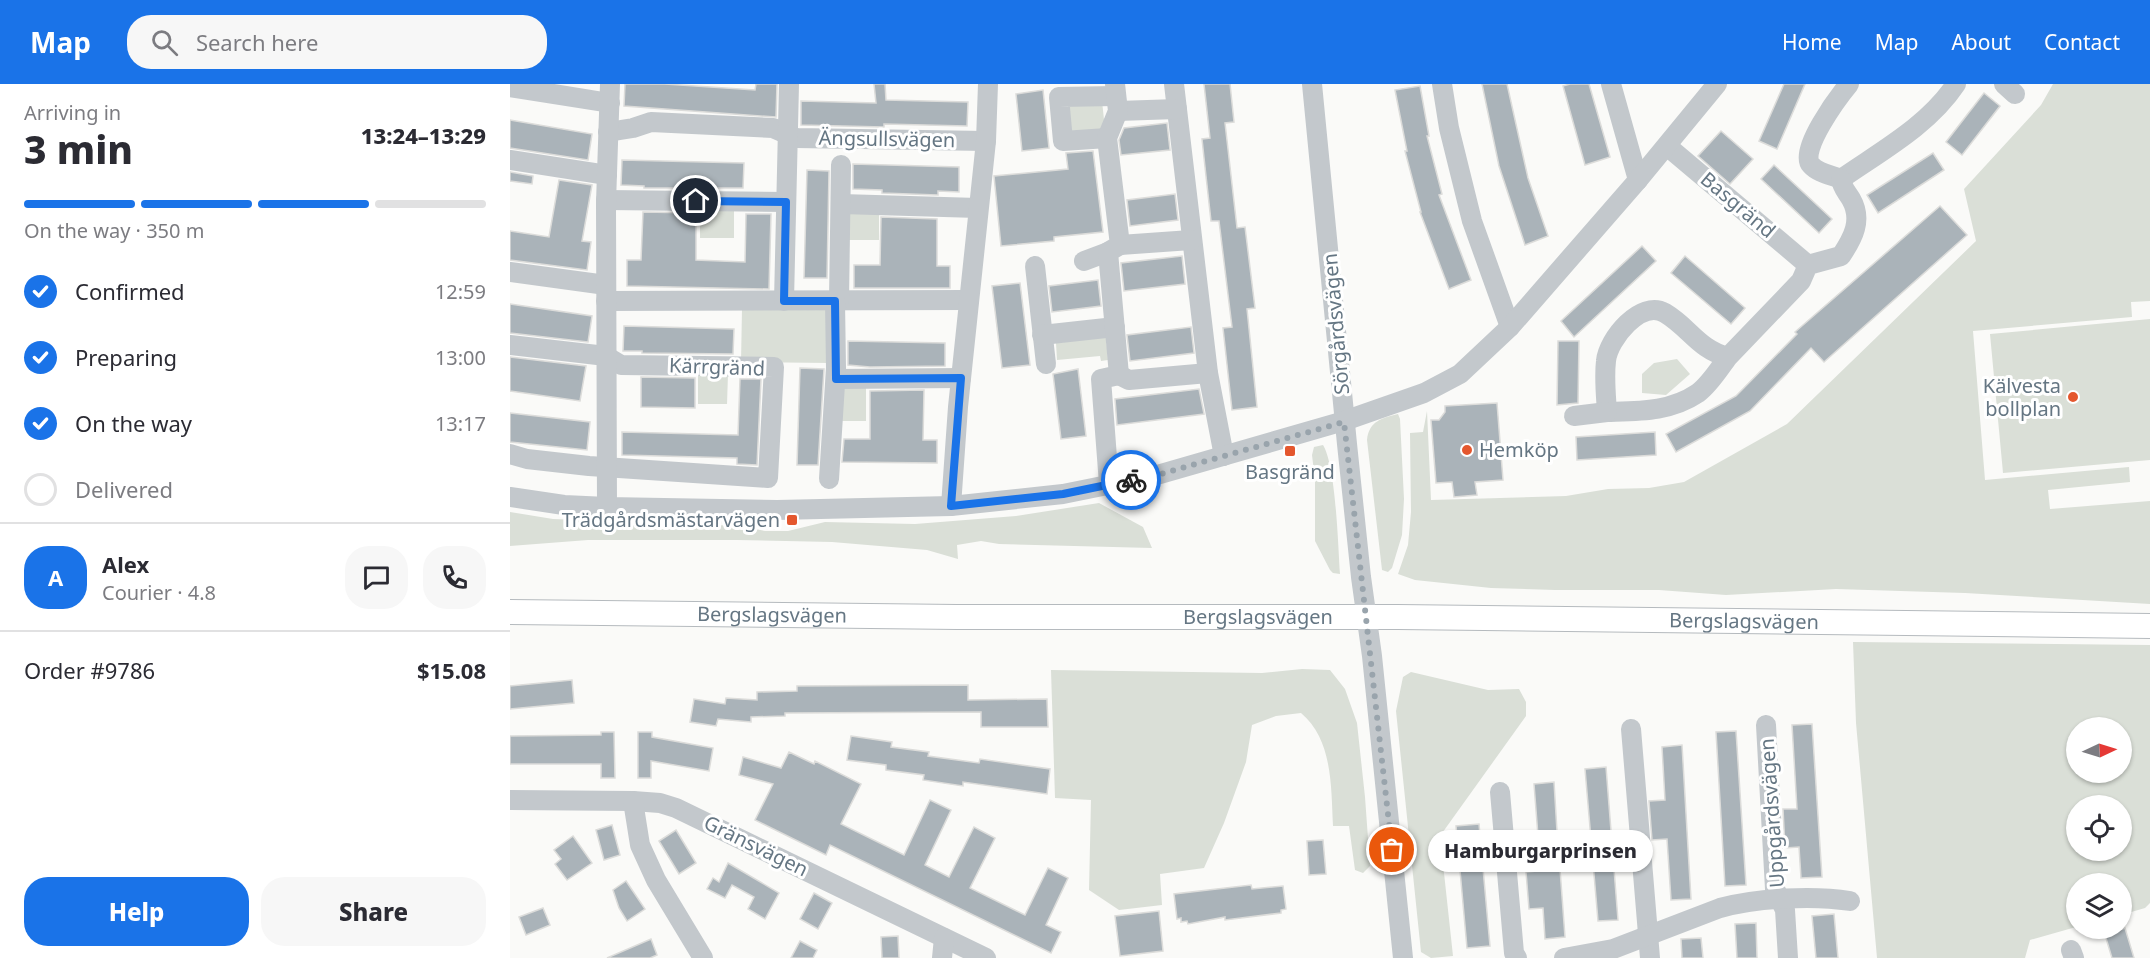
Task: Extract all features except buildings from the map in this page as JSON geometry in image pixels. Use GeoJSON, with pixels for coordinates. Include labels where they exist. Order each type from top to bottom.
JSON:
{"type":"FeatureCollection","features":[{"type":"Feature","properties":{"kind":"main road","name":"Bergslagsvägen"},"geometry":{"type":"LineString","coordinates":[[510,612],[2150,626]]}},
{"type":"Feature","properties":{"kind":"street"},"geometry":{"type":"LineString","coordinates":[[784,301],[789,84]]}},
{"type":"Feature","properties":{"kind":"street"},"geometry":{"type":"LineString","coordinates":[[951,506],[961,378],[986,141],[988,84]]}},
{"type":"Feature","properties":{"kind":"street"},"geometry":{"type":"LineString","coordinates":[[1174,84],[1208,374],[1224,456]]}},
{"type":"Feature","properties":{"kind":"street","name":"Sörgårdsvägen"},"geometry":{"type":"LineString","coordinates":[[1312,84],[1344,422],[1403,958]]}},
{"type":"Feature","properties":{"kind":"street"},"geometry":{"type":"LineString","coordinates":[[1442,84],[1449,129],[1472,221],[1510,327]]}},
{"type":"Feature","properties":{"kind":"street"},"geometry":{"type":"LineString","coordinates":[[1611,84],[1638,180]]}},
{"type":"Feature","properties":{"kind":"street"},"geometry":{"type":"LineString","coordinates":[[510,497],[564,505],[607,507],[777,510],[951,506],[1063,494],[1157,475],[1344,422],[1424,393],[1460,374],[1510,327],[1667,146],[1717,84]]}},
{"type":"Feature","properties":{"kind":"street"},"geometry":{"type":"LineString","coordinates":[[1840,179],[1821,172],[1810,164],[1807,158],[1815,135],[1849,84]]}},
{"type":"Feature","properties":{"kind":"street"},"geometry":{"type":"LineString","coordinates":[[1840,179],[1910,133],[1938,106],[1956,84]]}},
{"type":"Feature","properties":{"kind":"street"},"geometry":{"type":"LineString","coordinates":[[510,87],[610,93],[606,200],[607,507]]}},
{"type":"Feature","properties":{"kind":"street"},"geometry":{"type":"LineString","coordinates":[[1107,138],[1063,141],[1059,97],[1116,97],[1177,109]]}},
{"type":"Feature","properties":{"kind":"street"},"geometry":{"type":"LineString","coordinates":[[1116,97],[1107,138],[1119,375]]}},
{"type":"Feature","properties":{"kind":"street"},"geometry":{"type":"LineString","coordinates":[[608,132],[651,122],[773,128],[788,135]]}},
{"type":"Feature","properties":{"kind":"street","name":"Ängsullsvägen"},"geometry":{"type":"LineString","coordinates":[[788,135],[796,138],[986,141]]}},
{"type":"Feature","properties":{"kind":"street","name":"Basgränd"},"geometry":{"type":"LineString","coordinates":[[1667,146],[1808,265]]}},
{"type":"Feature","properties":{"kind":"street"},"geometry":{"type":"LineString","coordinates":[[510,160],[607,175]]}},
{"type":"Feature","properties":{"kind":"street","name":"Ängsullsvägen"},"geometry":{"type":"LineString","coordinates":[[830,479],[836,379],[841,165]]}},
{"type":"Feature","properties":{"kind":"street"},"geometry":{"type":"LineString","coordinates":[[1574,416],[1660,410],[1675,405],[1698,392],[1728,357],[1801,281],[1808,265],[1841,256],[1855,230],[1858,215],[1840,179]]}},
{"type":"Feature","properties":{"kind":"street"},"geometry":{"type":"LineString","coordinates":[[606,200],[786,202]]}},
{"type":"Feature","properties":{"kind":"street"},"geometry":{"type":"LineString","coordinates":[[841,204],[978,208]]}},
{"type":"Feature","properties":{"kind":"street"},"geometry":{"type":"LineString","coordinates":[[1084,261],[1114,248],[1191,240]]}},
{"type":"Feature","properties":{"kind":"street"},"geometry":{"type":"LineString","coordinates":[[1035,266],[1046,364]]}},
{"type":"Feature","properties":{"kind":"street"},"geometry":{"type":"LineString","coordinates":[[510,272],[606,293],[784,301],[969,300]]}},
{"type":"Feature","properties":{"kind":"street"},"geometry":{"type":"LineString","coordinates":[[1607,412],[1606,359],[1616,336],[1636,316],[1652,309],[1663,312],[1679,322],[1693,338],[1714,353],[1728,357]]}},
{"type":"Feature","properties":{"kind":"street"},"geometry":{"type":"LineString","coordinates":[[1042,335],[1115,327]]}},
{"type":"Feature","properties":{"kind":"street","name":"Kärrgränd"},"geometry":{"type":"LineString","coordinates":[[510,345],[606,356],[621,364],[774,367],[768,478],[606,467],[527,459],[510,454]]}},
{"type":"Feature","properties":{"kind":"street"},"geometry":{"type":"LineString","coordinates":[[1109,484],[1101,379],[1119,375],[1129,380],[1208,374]]}},
{"type":"Feature","properties":{"kind":"street"},"geometry":{"type":"LineString","coordinates":[[836,379],[961,378]]}},
{"type":"Feature","properties":{"kind":"street","name":"Uppgårdsvägen"},"geometry":{"type":"LineString","coordinates":[[1766,725],[1774,889],[1785,910],[1788,958]]}},
{"type":"Feature","properties":{"kind":"street"},"geometry":{"type":"LineString","coordinates":[[1630,729],[1650,958]]}},
{"type":"Feature","properties":{"kind":"street"},"geometry":{"type":"LineString","coordinates":[[1500,792],[1514,953],[1517,958]]}},
{"type":"Feature","properties":{"kind":"street","name":"Gränsvägen"},"geometry":{"type":"LineString","coordinates":[[510,800],[660,803],[696,817],[986,958]]}},
{"type":"Feature","properties":{"kind":"street"},"geometry":{"type":"LineString","coordinates":[[633,801],[640,845],[656,880],[703,958]]}},
{"type":"Feature","properties":{"kind":"street","name":"Uppgårdsvägen"},"geometry":{"type":"LineString","coordinates":[[1564,958],[1613,949],[1729,905],[1825,897],[1850,901]]}},
{"type":"Feature","properties":{"kind":"street"},"geometry":{"type":"LineString","coordinates":[[942,958],[944,938]]}},
{"type":"Feature","properties":{"kind":"shaded area"},"geometry":{"type":"Polygon","coordinates":[[[2053,84],[2150,84],[2150,301],[2131,302],[2132,317],[1973,331],[1985,480],[2129,467],[2130,482],[2048,490],[2050,509],[2150,501],[2150,604],[1965,593],[1836,589],[1726,595],[1659,590],[1491,588],[1415,580],[1398,574],[1408,545],[1411,512],[1410,433],[1423,432],[1427,411],[1431,500],[1566,496],[1608,489],[1649,488],[1684,482],[1787,424],[1976,241],[1964,189],[2041,105],[2053,84]]]}},
{"type":"Feature","properties":{"kind":"shaded area"},"geometry":{"type":"Polygon","coordinates":[[[1102,101],[1105,129],[1071,133],[1068,105],[1102,101]]]}},
{"type":"Feature","properties":{"kind":"shaded area"},"geometry":{"type":"Polygon","coordinates":[[[700,206],[734,207],[734,238],[700,238],[700,206]]]}},
{"type":"Feature","properties":{"kind":"shaded area"},"geometry":{"type":"Polygon","coordinates":[[[845,209],[879,209],[879,240],[845,240],[845,209]]]}},
{"type":"Feature","properties":{"kind":"shaded area"},"geometry":{"type":"Polygon","coordinates":[[[742,309],[831,310],[830,363],[741,362],[742,309]]]}},
{"type":"Feature","properties":{"kind":"shaded area","name":"Kälvesta bollplan"},"geometry":{"type":"Polygon","coordinates":[[[2150,319],[2150,460],[2003,473],[1990,334],[2150,319]]]}},
{"type":"Feature","properties":{"kind":"shaded area"},"geometry":{"type":"Polygon","coordinates":[[[1106,337],[1108,360],[1101,361],[1100,356],[1057,360],[1056,343],[1106,337]]]}},
{"type":"Feature","properties":{"kind":"shaded area"},"geometry":{"type":"Polygon","coordinates":[[[1677,359],[1690,374],[1666,395],[1642,393],[1642,374],[1654,363],[1677,359]]]}},
{"type":"Feature","properties":{"kind":"shaded area"},"geometry":{"type":"Polygon","coordinates":[[[698,373],[728,374],[727,404],[698,404],[698,373]]]}},
{"type":"Feature","properties":{"kind":"shaded area"},"geometry":{"type":"Polygon","coordinates":[[[839,384],[866,384],[866,421],[839,421],[839,384]]]}},
{"type":"Feature","properties":{"kind":"shaded area"},"geometry":{"type":"Polygon","coordinates":[[[1398,414],[1404,499],[1402,535],[1392,568],[1388,572],[1382,570],[1367,440],[1373,424],[1398,414]]]}},
{"type":"Feature","properties":{"kind":"shaded area"},"geometry":{"type":"Polygon","coordinates":[[[1323,445],[1334,488],[1340,574],[1330,570],[1315,541],[1315,480],[1312,455],[1314,447],[1323,445]]]}},
{"type":"Feature","properties":{"kind":"shaded area"},"geometry":{"type":"Polygon","coordinates":[[[1099,503],[1143,527],[1152,548],[999,544],[981,541],[957,545],[958,559],[927,550],[832,542],[588,540],[510,546],[510,512],[553,519],[740,526],[765,531],[788,531],[825,522],[915,524],[1016,516],[1099,503]]]}},
{"type":"Feature","properties":{"kind":"shaded area"},"geometry":{"type":"Polygon","coordinates":[[[1853,642],[2150,645],[2150,903],[2145,908],[2132,912],[2132,873],[2066,873],[2066,930],[2030,940],[2025,958],[1877,958],[1856,723],[1853,642]]]}},
{"type":"Feature","properties":{"kind":"shaded area"},"geometry":{"type":"Polygon","coordinates":[[[1302,669],[1330,670],[1345,689],[1357,723],[1370,866],[1363,873],[1355,870],[1349,826],[1333,826],[1330,780],[1325,750],[1311,724],[1301,713],[1276,716],[1252,725],[1246,762],[1224,823],[1204,868],[1160,874],[1162,905],[1119,910],[1089,890],[1091,800],[1055,798],[1051,670],[1262,673],[1302,669]]]}},
{"type":"Feature","properties":{"kind":"shaded area"},"geometry":{"type":"Polygon","coordinates":[[[1411,672],[1488,690],[1519,689],[1526,702],[1526,716],[1440,836],[1453,956],[1431,958],[1421,952],[1396,711],[1403,677],[1411,672]]]}},
{"type":"Feature","properties":{"kind":"way so far"},"geometry":{"type":"LineString","coordinates":[[1131,480],[1157,475],[1344,422],[1392,850]]}},
{"type":"Feature","properties":{"kind":"place","name":"Kälvesta bollplan"},"geometry":{"type":"Point","coordinates":[2073,397]}},
{"type":"Feature","properties":{"kind":"place","name":"Hemköp"},"geometry":{"type":"Point","coordinates":[1467,450]}},
{"type":"Feature","properties":{"kind":"place","name":"Basgränd"},"geometry":{"type":"Point","coordinates":[1290,451]}},
{"type":"Feature","properties":{"kind":"place","name":"Trädgårdsmästarvägen"},"geometry":{"type":"Point","coordinates":[792,520]}},
{"type":"Feature","properties":{"kind":"place","name":"Hamburgarprinsen"},"geometry":{"type":"Point","coordinates":[1392,850]}},
{"type":"Feature","properties":{"kind":"route"},"geometry":{"type":"LineString","coordinates":[[696,201],[786,202],[784,301],[835,301],[836,379],[961,378],[951,506],[1063,494],[1131,480]]}}]}
